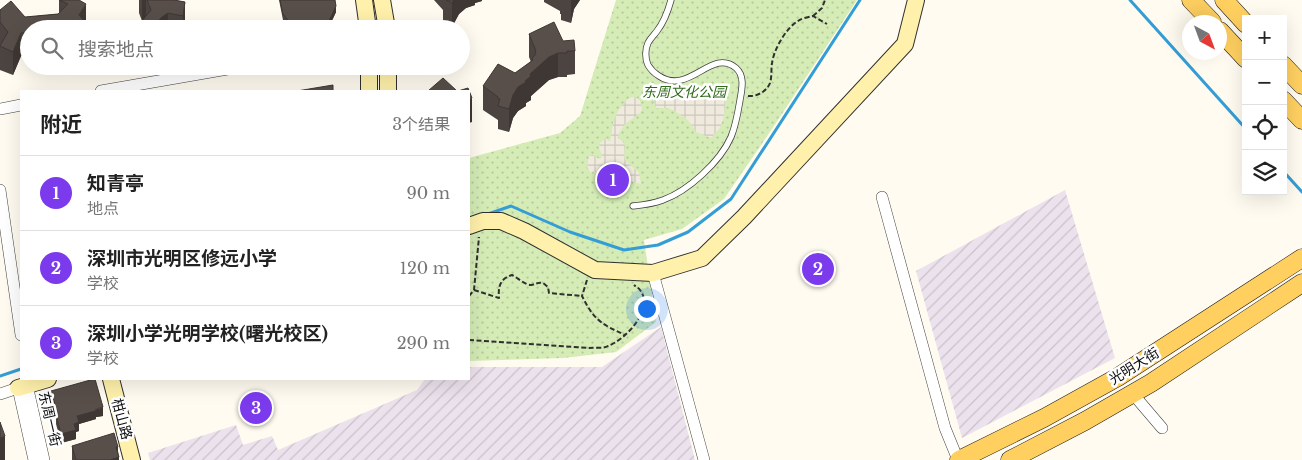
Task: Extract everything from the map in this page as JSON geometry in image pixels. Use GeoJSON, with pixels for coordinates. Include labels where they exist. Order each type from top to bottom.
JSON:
{"type":"FeatureCollection","features":[{"type":"Feature","properties":{"kind":"main road"},"geometry":{"type":"LineString","coordinates":[[1191,0],[1205,15]]}},
{"type":"Feature","properties":{"kind":"main road"},"geometry":{"type":"LineString","coordinates":[[1224,0],[1242,20]]}},
{"type":"Feature","properties":{"kind":"main road"},"geometry":{"type":"LineString","coordinates":[[1227,39],[1242,55]]}},
{"type":"Feature","properties":{"kind":"main road"},"geometry":{"type":"LineString","coordinates":[[1287,69],[1302,85]]}},
{"type":"Feature","properties":{"kind":"main road"},"geometry":{"type":"LineString","coordinates":[[1287,104],[1302,120]]}},
{"type":"Feature","properties":{"kind":"main road","name":"光明大街"},"geometry":{"type":"LineString","coordinates":[[958,460],[1036,422],[1118,377],[1302,258]]}},
{"type":"Feature","properties":{"kind":"main road","name":"光明大街"},"geometry":{"type":"LineString","coordinates":[[1010,460],[1133,394],[1302,283]]}},
{"type":"Feature","properties":{"kind":"street"},"geometry":{"type":"LineString","coordinates":[[364,0],[367,20]]}},
{"type":"Feature","properties":{"kind":"street"},"geometry":{"type":"LineString","coordinates":[[382,0],[385,20]]}},
{"type":"Feature","properties":{"kind":"street"},"geometry":{"type":"LineString","coordinates":[[474,230],[482,221],[502,221],[595,270],[653,273],[702,258],[744,217],[905,44],[916,0]]}},
{"type":"Feature","properties":{"kind":"street"},"geometry":{"type":"LineString","coordinates":[[107,90],[193,75]]}},
{"type":"Feature","properties":{"kind":"street"},"geometry":{"type":"LineString","coordinates":[[369,75],[369,90]]}},
{"type":"Feature","properties":{"kind":"street"},"geometry":{"type":"LineString","coordinates":[[388,75],[388,90]]}},
{"type":"Feature","properties":{"kind":"street"},"geometry":{"type":"LineString","coordinates":[[0,109],[20,105]]}},
{"type":"Feature","properties":{"kind":"street"},"geometry":{"type":"LineString","coordinates":[[0,190],[20,328]]}},
{"type":"Feature","properties":{"kind":"street"},"geometry":{"type":"LineString","coordinates":[[882,197],[945,428],[958,460]]}},
{"type":"Feature","properties":{"kind":"street"},"geometry":{"type":"LineString","coordinates":[[653,273],[704,460]]}},
{"type":"Feature","properties":{"kind":"street"},"geometry":{"type":"LineString","coordinates":[[0,394],[45,380]]}},
{"type":"Feature","properties":{"kind":"street","name":"柑山路"},"geometry":{"type":"LineString","coordinates":[[111,380],[132,460]]}},
{"type":"Feature","properties":{"kind":"street","name":"东周一街"},"geometry":{"type":"LineString","coordinates":[[23,387],[34,460]]}},
{"type":"Feature","properties":{"kind":"street","name":"东周一街"},"geometry":{"type":"LineString","coordinates":[[23,387],[44,460]]}},
{"type":"Feature","properties":{"kind":"street"},"geometry":{"type":"LineString","coordinates":[[1133,394],[1162,428]]}},
{"type":"Feature","properties":{"kind":"lane"},"geometry":{"type":"LineString","coordinates":[[633,206],[662,201],[684,190],[703,173],[720,154],[731,137],[741,95],[742,78],[737,69],[728,63],[718,62],[684,80],[662,78],[653,72],[647,64],[648,42],[664,19],[670,0]]}},
{"type":"Feature","properties":{"kind":"path"},"geometry":{"type":"LineString","coordinates":[[741,95],[753,96],[763,92],[770,84],[772,61],[777,47],[785,34],[798,21],[813,16],[822,8],[825,0]]}},
{"type":"Feature","properties":{"kind":"path"},"geometry":{"type":"LineString","coordinates":[[813,16],[827,24]]}},
{"type":"Feature","properties":{"kind":"path"},"geometry":{"type":"LineString","coordinates":[[470,295],[474,290],[474,230]]}},
{"type":"Feature","properties":{"kind":"path"},"geometry":{"type":"LineString","coordinates":[[474,290],[499,298],[498,288],[500,282],[512,275],[519,278],[525,284],[543,283],[548,288],[549,293],[582,296]]}},
{"type":"Feature","properties":{"kind":"path"},"geometry":{"type":"LineString","coordinates":[[588,277],[582,296],[590,312],[605,326],[626,335]]}},
{"type":"Feature","properties":{"kind":"path"},"geometry":{"type":"LineString","coordinates":[[470,340],[607,347],[626,335],[638,322],[643,309],[644,299],[640,291],[633,284]]}},
{"type":"Feature","properties":{"kind":"shaded area"},"geometry":{"type":"Polygon","coordinates":[[[664,85],[672,85],[690,92],[704,85],[720,86],[724,94],[725,107],[719,129],[711,138],[696,132],[688,120],[675,111],[667,108],[656,108],[653,97],[654,93],[664,85]]]}},
{"type":"Feature","properties":{"kind":"shaded area"},"geometry":{"type":"Polygon","coordinates":[[[632,97],[640,101],[642,109],[640,113],[625,124],[618,138],[625,146],[625,160],[639,173],[641,184],[621,178],[618,174],[605,178],[594,171],[591,173],[587,167],[589,156],[593,155],[599,159],[601,158],[600,143],[606,138],[610,142],[613,123],[617,113],[622,105],[632,97]]]}},
{"type":"Feature","properties":{"kind":"shaded area"},"geometry":{"type":"Polygon","coordinates":[[[1065,190],[1115,358],[962,438],[916,271],[1065,190]]]}},
{"type":"Feature","properties":{"kind":"shaded area"},"geometry":{"type":"Polygon","coordinates":[[[661,327],[695,460],[150,460],[148,453],[236,425],[243,445],[272,436],[278,450],[417,390],[424,380],[470,380],[470,367],[602,367],[661,327]]]}},
{"type":"Feature","properties":{"kind":"green space","name":"东周文化公园"},"geometry":{"type":"Polygon","coordinates":[[[616,0],[857,0],[724,199],[682,229],[644,240],[656,322],[616,352],[563,358],[470,361],[470,158],[560,133],[580,116],[616,0]]]}},
{"type":"Feature","properties":{"kind":"building"},"geometry":{"type":"Polygon","coordinates":[[[59,0],[79,0],[86,4],[79,15],[83,20],[20,20],[20,35],[13,52],[0,46],[8,32],[0,22],[0,10],[11,1],[25,17],[58,14],[68,4],[59,0]]]}},
{"type":"Feature","properties":{"kind":"building"},"geometry":{"type":"Polygon","coordinates":[[[147,0],[185,2],[183,16],[168,13],[159,20],[143,20],[151,10],[147,0]]]}},
{"type":"Feature","properties":{"kind":"building"},"geometry":{"type":"Polygon","coordinates":[[[280,0],[335,0],[336,6],[329,20],[288,20],[283,14],[280,0]]]}},
{"type":"Feature","properties":{"kind":"building"},"geometry":{"type":"Polygon","coordinates":[[[554,22],[563,41],[574,40],[575,51],[558,53],[549,57],[530,74],[531,76],[526,82],[518,87],[513,95],[509,109],[498,106],[500,99],[483,86],[498,64],[515,73],[533,60],[532,58],[536,51],[529,34],[554,22]]]}},
{"type":"Feature","properties":{"kind":"building"},"geometry":{"type":"Polygon","coordinates":[[[443,78],[456,90],[429,90],[443,78]]]}},
{"type":"Feature","properties":{"kind":"building"},"geometry":{"type":"Polygon","coordinates":[[[333,85],[333,90],[303,90],[333,85]]]}},
{"type":"Feature","properties":{"kind":"building"},"geometry":{"type":"Polygon","coordinates":[[[612,170],[618,172],[623,184],[612,183],[602,179],[612,170]]]}},
{"type":"Feature","properties":{"kind":"building"},"geometry":{"type":"Polygon","coordinates":[[[95,380],[103,407],[77,416],[79,422],[74,424],[76,430],[61,434],[56,415],[58,414],[51,391],[95,380]]]}},
{"type":"Feature","properties":{"kind":"building"},"geometry":{"type":"Polygon","coordinates":[[[0,422],[5,436],[0,438],[0,422]]]}},
{"type":"Feature","properties":{"kind":"building"},"geometry":{"type":"Polygon","coordinates":[[[114,433],[119,457],[110,460],[76,460],[72,446],[114,433]]]}},
{"type":"Feature","properties":{"kind":"waterway"},"geometry":{"type":"LineString","coordinates":[[488,214],[511,206],[570,232],[624,250],[658,245],[688,232],[731,199],[860,0]]}},
{"type":"Feature","properties":{"kind":"waterway"},"geometry":{"type":"LineString","coordinates":[[1130,0],[1242,125]]}},
{"type":"Feature","properties":{"kind":"waterway"},"geometry":{"type":"LineString","coordinates":[[1287,175],[1302,192]]}},
{"type":"Feature","properties":{"kind":"waterway"},"geometry":{"type":"LineString","coordinates":[[0,376],[20,369]]}},
{"type":"Feature","properties":{"kind":"place","name":"知青亭"},"geometry":{"type":"Point","coordinates":[613,180]}},
{"type":"Feature","properties":{"kind":"place","name":"深圳市光明区修远小学"},"geometry":{"type":"Point","coordinates":[818,269]}},
{"type":"Feature","properties":{"kind":"place","name":"深圳小学光明学校(曙光校区)"},"geometry":{"type":"Point","coordinates":[256,408]}}]}
